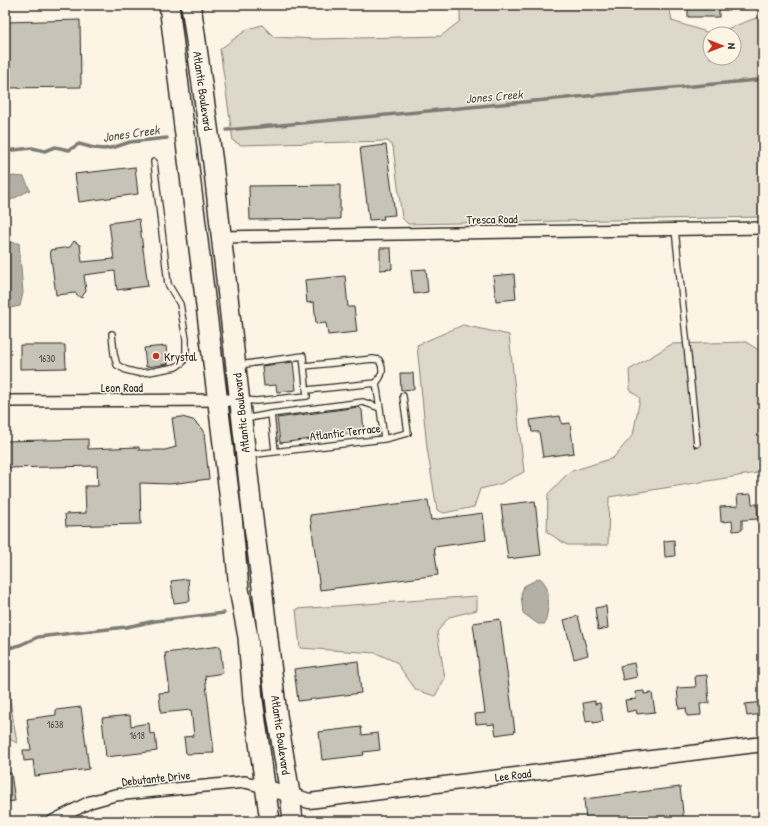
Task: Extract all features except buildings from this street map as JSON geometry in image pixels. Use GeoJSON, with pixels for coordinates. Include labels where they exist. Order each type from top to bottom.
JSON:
{"type":"FeatureCollection","features":[{"type":"Feature","properties":{"kind":"highway","name":"Atlantic Boulevard"},"geometry":{"type":"LineString","coordinates":[[169,5],[232,517],[239,589],[248,637],[253,700],[270,821]]}},
{"type":"Feature","properties":{"kind":"highway","name":"Atlantic Boulevard"},"geometry":{"type":"LineString","coordinates":[[191,5],[221,237],[277,715],[293,821]]}},
{"type":"Feature","properties":{"kind":"highway"},"geometry":{"type":"LineString","coordinates":[[194,202],[207,208],[209,228],[221,237]]}},
{"type":"Feature","properties":{"kind":"street","name":"Tresca Road"},"geometry":{"type":"LineString","coordinates":[[221,237],[763,228]]}},
{"type":"Feature","properties":{"kind":"street","name":"Leon Road"},"geometry":{"type":"LineString","coordinates":[[5,401],[240,400]]}},
{"type":"Feature","properties":{"kind":"street","name":"Lee Road"},"geometry":{"type":"LineString","coordinates":[[265,787],[309,801],[763,744]]}},
{"type":"Feature","properties":{"kind":"street","name":"Debutante Drive"},"geometry":{"type":"LineString","coordinates":[[53,821],[90,802],[115,795],[245,782],[265,787]]}},
{"type":"Feature","properties":{"kind":"lane"},"geometry":{"type":"LineString","coordinates":[[112,334],[114,354],[117,365],[126,370],[149,372],[176,367],[183,362],[186,353],[186,339],[180,304],[168,284],[154,162]]}},
{"type":"Feature","properties":{"kind":"lane"},"geometry":{"type":"LineString","coordinates":[[675,229],[697,444]]}},
{"type":"Feature","properties":{"kind":"lane"},"geometry":{"type":"LineString","coordinates":[[236,366],[303,356],[307,396],[256,401],[240,400]]}},
{"type":"Feature","properties":{"kind":"lane"},"geometry":{"type":"LineString","coordinates":[[304,366],[373,358],[379,360],[383,367],[381,377],[376,383],[307,390]]}},
{"type":"Feature","properties":{"kind":"lane"},"geometry":{"type":"LineString","coordinates":[[376,383],[384,439]]}},
{"type":"Feature","properties":{"kind":"lane","name":"Atlantic Terrace"},"geometry":{"type":"LineString","coordinates":[[246,455],[384,439],[408,434],[403,396]]}},
{"type":"Feature","properties":{"kind":"lane"},"geometry":{"type":"LineString","coordinates":[[242,420],[271,414],[363,402],[380,408]]}},
{"type":"Feature","properties":{"kind":"lane"},"geometry":{"type":"LineString","coordinates":[[271,414],[275,451]]}},
{"type":"Feature","properties":{"kind":"shaded area"},"geometry":{"type":"Polygon","coordinates":[[[460,5],[669,5],[672,21],[702,31],[702,66],[742,66],[742,26],[734,26],[756,18],[763,18],[763,217],[408,224],[402,218],[393,147],[388,141],[241,145],[233,141],[220,49],[248,29],[262,25],[274,37],[316,39],[441,36],[460,21],[460,5]]]}},
{"type":"Feature","properties":{"kind":"shaded area"},"geometry":{"type":"Polygon","coordinates":[[[14,176],[24,177],[30,190],[5,203],[5,178],[14,176]]]}},
{"type":"Feature","properties":{"kind":"shaded area"},"geometry":{"type":"Polygon","coordinates":[[[5,242],[19,243],[23,293],[20,306],[5,309],[5,242]]]}},
{"type":"Feature","properties":{"kind":"shaded area"},"geometry":{"type":"Polygon","coordinates":[[[463,325],[509,335],[524,472],[500,484],[480,489],[474,507],[444,513],[437,510],[427,448],[417,345],[463,325]]]}},
{"type":"Feature","properties":{"kind":"shaded area"},"geometry":{"type":"Polygon","coordinates":[[[746,342],[763,353],[763,472],[609,497],[608,545],[567,545],[547,532],[548,494],[569,472],[613,458],[633,435],[640,398],[630,390],[629,370],[672,344],[746,342]]]}},
{"type":"Feature","properties":{"kind":"shaded area"},"geometry":{"type":"Polygon","coordinates":[[[540,578],[547,588],[548,593],[548,606],[545,624],[538,624],[523,613],[521,594],[524,586],[540,578]]]}},
{"type":"Feature","properties":{"kind":"shaded area"},"geometry":{"type":"Polygon","coordinates":[[[477,596],[477,610],[449,617],[437,632],[445,678],[435,696],[416,690],[396,662],[376,653],[300,648],[296,609],[477,596]]]}},
{"type":"Feature","properties":{"kind":"shaded area"},"geometry":{"type":"Polygon","coordinates":[[[5,670],[17,743],[5,737],[5,670]]]}},
{"type":"Feature","properties":{"kind":"waterway","name":"Jones Creek"},"geometry":{"type":"LineString","coordinates":[[227,130],[757,80],[763,81]]}},
{"type":"Feature","properties":{"kind":"waterway","name":"Jones Creek"},"geometry":{"type":"LineString","coordinates":[[5,151],[32,148],[45,151],[55,147],[69,150],[79,144],[104,149],[130,142],[167,138]]}},
{"type":"Feature","properties":{"kind":"waterway"},"geometry":{"type":"LineString","coordinates":[[5,649],[20,645],[38,637],[126,627],[155,621],[224,613]]}},
{"type":"Feature","properties":{"kind":"place","name":"Krystal"},"geometry":{"type":"Point","coordinates":[156,356]}}]}
